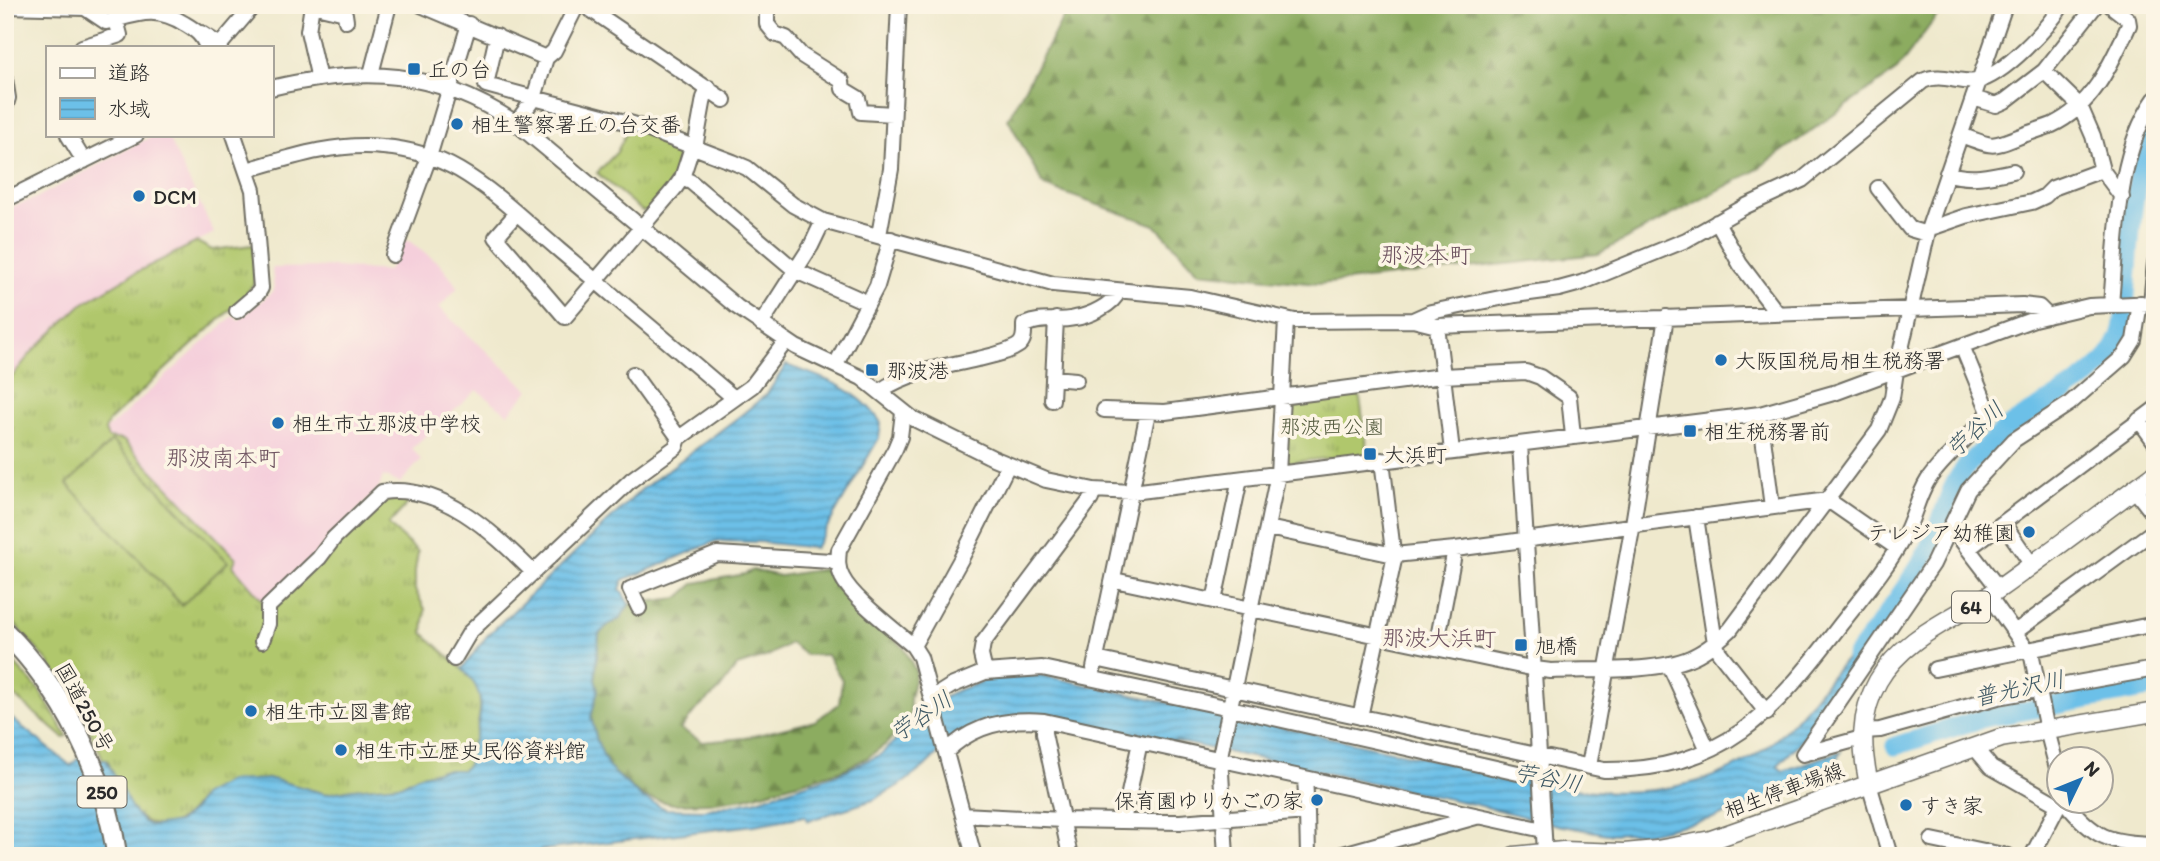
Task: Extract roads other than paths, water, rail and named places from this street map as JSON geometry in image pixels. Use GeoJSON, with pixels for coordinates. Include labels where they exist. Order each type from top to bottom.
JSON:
{"type":"FeatureCollection","features":[{"type":"Feature","properties":{"kind":"highway","name":"国道250号"},"geometry":{"type":"LineString","coordinates":[[5,632],[42,675],[76,732],[100,784],[117,856]]}},
{"type":"Feature","properties":{"kind":"main road","name":"相生停車場線"},"geometry":{"type":"LineString","coordinates":[[1514,856],[1545,852],[1624,854],[1711,840],[1869,784],[1862,734],[1869,700],[1879,680],[1898,656],[1923,634],[1994,592],[2155,474]]}},
{"type":"Feature","properties":{"kind":"main road"},"geometry":{"type":"LineString","coordinates":[[1869,784],[2001,738],[2046,726],[2153,710]]}},
{"type":"Feature","properties":{"kind":"street"},"geometry":{"type":"LineString","coordinates":[[218,46],[254,5]]}},
{"type":"Feature","properties":{"kind":"street"},"geometry":{"type":"LineString","coordinates":[[319,79],[307,31],[312,5],[341,12],[345,14],[346,21]]}},
{"type":"Feature","properties":{"kind":"street"},"geometry":{"type":"LineString","coordinates":[[371,74],[389,5]]}},
{"type":"Feature","properties":{"kind":"street"},"geometry":{"type":"LineString","coordinates":[[421,5],[547,58]]}},
{"type":"Feature","properties":{"kind":"street"},"geometry":{"type":"LineString","coordinates":[[516,123],[534,98],[547,58],[554,51],[577,5]]}},
{"type":"Feature","properties":{"kind":"street"},"geometry":{"type":"LineString","coordinates":[[584,5],[724,100]]}},
{"type":"Feature","properties":{"kind":"street"},"geometry":{"type":"LineString","coordinates":[[836,365],[877,286],[885,237],[891,169],[900,5]]}},
{"type":"Feature","properties":{"kind":"street"},"geometry":{"type":"LineString","coordinates":[[1114,580],[1535,669],[1669,664],[1687,660],[1715,643],[1730,630],[1828,500],[1879,430],[1890,407],[1928,231],[2005,5]]}},
{"type":"Feature","properties":{"kind":"street"},"geometry":{"type":"LineString","coordinates":[[1413,320],[1431,312],[1581,283],[1686,240],[1802,180],[1923,81],[1937,77],[1979,80],[2004,66],[2044,28],[2062,5]]}},
{"type":"Feature","properties":{"kind":"street"},"geometry":{"type":"LineString","coordinates":[[1973,98],[2001,104],[2044,71],[2096,5]]}},
{"type":"Feature","properties":{"kind":"street"},"geometry":{"type":"LineString","coordinates":[[1961,135],[1990,146],[2003,144],[2052,125],[2080,106],[2099,82],[2129,25],[2128,19],[2110,5]]}},
{"type":"Feature","properties":{"kind":"street"},"geometry":{"type":"LineString","coordinates":[[5,6],[85,8],[106,22],[150,12],[167,13],[216,46]]}},
{"type":"Feature","properties":{"kind":"street"},"geometry":{"type":"LineString","coordinates":[[767,13],[767,24],[775,34],[786,38],[801,55],[842,81],[843,89],[858,97],[862,112],[893,114]]}},
{"type":"Feature","properties":{"kind":"street"},"geometry":{"type":"LineString","coordinates":[[89,46],[123,41],[116,20]]}},
{"type":"Feature","properties":{"kind":"street"},"geometry":{"type":"LineString","coordinates":[[393,256],[429,157],[470,24]]}},
{"type":"Feature","properties":{"kind":"street"},"geometry":{"type":"LineString","coordinates":[[497,36],[486,85],[633,124],[747,168],[779,196],[823,221],[1053,284],[1118,292],[1170,294],[1202,299],[1286,320],[1413,320],[1437,326],[2022,305],[2039,307],[2048,316]]}},
{"type":"Feature","properties":{"kind":"street"},"geometry":{"type":"LineString","coordinates":[[2044,71],[2080,106],[2093,136],[2102,170],[2122,197]]}},
{"type":"Feature","properties":{"kind":"street"},"geometry":{"type":"LineString","coordinates":[[273,88],[319,79],[371,74],[415,79],[451,89],[495,109],[516,123],[761,324],[786,341],[836,365],[880,391],[903,412],[1008,465],[1046,480],[1094,489],[1132,492],[1760,414],[1797,405],[2075,308],[2146,303]]}},
{"type":"Feature","properties":{"kind":"street"},"geometry":{"type":"LineString","coordinates":[[5,79],[8,97],[5,108]]}},
{"type":"Feature","properties":{"kind":"street"},"geometry":{"type":"LineString","coordinates":[[516,214],[496,237],[565,317],[682,178],[696,142],[704,98],[709,88]]}},
{"type":"Feature","properties":{"kind":"street"},"geometry":{"type":"LineString","coordinates":[[2113,304],[2122,197],[2132,145],[2155,99]]}},
{"type":"Feature","properties":{"kind":"street"},"geometry":{"type":"LineString","coordinates":[[69,136],[84,161]]}},
{"type":"Feature","properties":{"kind":"street"},"geometry":{"type":"LineString","coordinates":[[5,200],[134,136]]}},
{"type":"Feature","properties":{"kind":"street"},"geometry":{"type":"LineString","coordinates":[[234,136],[247,170],[256,213],[261,288],[237,311]]}},
{"type":"Feature","properties":{"kind":"street"},"geometry":{"type":"LineString","coordinates":[[247,170],[315,151],[349,146],[394,148],[429,157],[450,166],[473,179],[516,214],[734,398]]}},
{"type":"Feature","properties":{"kind":"street"},"geometry":{"type":"LineString","coordinates":[[1878,188],[1910,229],[1928,231],[1966,216],[2032,202],[2045,196],[2053,188],[2102,170]]}},
{"type":"Feature","properties":{"kind":"street"},"geometry":{"type":"LineString","coordinates":[[1947,173],[1960,178],[1986,177],[2013,171]]}},
{"type":"Feature","properties":{"kind":"street"},"geometry":{"type":"LineString","coordinates":[[682,178],[691,182],[796,271],[868,303]]}},
{"type":"Feature","properties":{"kind":"street"},"geometry":{"type":"LineString","coordinates":[[761,324],[796,271],[823,221]]}},
{"type":"Feature","properties":{"kind":"street"},"geometry":{"type":"LineString","coordinates":[[1717,222],[1740,264],[1778,314]]}},
{"type":"Feature","properties":{"kind":"street"},"geometry":{"type":"LineString","coordinates":[[2155,263],[2134,340],[2124,356],[2069,404],[2003,449],[1968,490],[1950,532],[1917,587],[1803,754],[1862,734],[1976,702],[2155,669]]}},
{"type":"Feature","properties":{"kind":"street"},"geometry":{"type":"LineString","coordinates":[[880,391],[898,381],[994,355],[1018,345],[1024,339],[1024,325],[1037,319],[1076,318],[1101,308],[1115,298],[1118,292]]}},
{"type":"Feature","properties":{"kind":"street"},"geometry":{"type":"LineString","coordinates":[[1589,766],[1633,524],[1666,317]]}},
{"type":"Feature","properties":{"kind":"street"},"geometry":{"type":"LineString","coordinates":[[1052,400],[1056,319]]}},
{"type":"Feature","properties":{"kind":"street"},"geometry":{"type":"LineString","coordinates":[[1226,856],[1220,758],[1278,474],[1286,320]]}},
{"type":"Feature","properties":{"kind":"street"},"geometry":{"type":"LineString","coordinates":[[1437,326],[1452,452]]}},
{"type":"Feature","properties":{"kind":"street"},"geometry":{"type":"LineString","coordinates":[[454,659],[470,632],[532,571],[631,480],[676,447],[679,438],[752,386],[786,341]]}},
{"type":"Feature","properties":{"kind":"street"},"geometry":{"type":"LineString","coordinates":[[1096,659],[1589,766],[1617,770],[1656,767],[1709,750],[1739,734],[1767,713],[1817,656],[1897,548],[1914,517],[1927,481],[1989,412],[1962,346]]}},
{"type":"Feature","properties":{"kind":"street"},"geometry":{"type":"LineString","coordinates":[[1104,410],[1165,412],[1442,376],[1527,372],[1541,377],[1569,397],[1573,436]]}},
{"type":"Feature","properties":{"kind":"street"},"geometry":{"type":"LineString","coordinates":[[633,374],[679,438]]}},
{"type":"Feature","properties":{"kind":"street"},"geometry":{"type":"LineString","coordinates":[[1053,379],[1076,380]]}},
{"type":"Feature","properties":{"kind":"street"},"geometry":{"type":"LineString","coordinates":[[1968,549],[2155,409]]}},
{"type":"Feature","properties":{"kind":"street"},"geometry":{"type":"LineString","coordinates":[[903,412],[900,437],[895,449],[839,550],[838,564],[842,578],[852,590],[913,646],[925,667],[974,856]]}},
{"type":"Feature","properties":{"kind":"street"},"geometry":{"type":"LineString","coordinates":[[1093,678],[1148,412]]}},
{"type":"Feature","properties":{"kind":"street"},"geometry":{"type":"LineString","coordinates":[[1760,414],[1772,507]]}},
{"type":"Feature","properties":{"kind":"street"},"geometry":{"type":"LineString","coordinates":[[2139,421],[2155,442]]}},
{"type":"Feature","properties":{"kind":"street"},"geometry":{"type":"LineString","coordinates":[[1520,444],[1545,852]]}},
{"type":"Feature","properties":{"kind":"street"},"geometry":{"type":"LineString","coordinates":[[1360,717],[1394,555],[1382,460]]}},
{"type":"Feature","properties":{"kind":"street"},"geometry":{"type":"LineString","coordinates":[[913,646],[1008,465]]}},
{"type":"Feature","properties":{"kind":"street"},"geometry":{"type":"LineString","coordinates":[[1214,601],[1240,479]]}},
{"type":"Feature","properties":{"kind":"street"},"geometry":{"type":"LineString","coordinates":[[985,671],[981,655],[983,643],[1091,499],[1094,489]]}},
{"type":"Feature","properties":{"kind":"street"},"geometry":{"type":"LineString","coordinates":[[2134,489],[2155,516]]}},
{"type":"Feature","properties":{"kind":"street"},"geometry":{"type":"LineString","coordinates":[[262,641],[268,624],[268,607],[382,492],[415,494],[451,505],[479,522],[532,571]]}},
{"type":"Feature","properties":{"kind":"street"},"geometry":{"type":"LineString","coordinates":[[1268,527],[1394,555],[1828,500],[1897,548]]}},
{"type":"Feature","properties":{"kind":"street"},"geometry":{"type":"LineString","coordinates":[[1696,517],[1718,652],[1767,713]]}},
{"type":"Feature","properties":{"kind":"street"},"geometry":{"type":"LineString","coordinates":[[2003,523],[2032,565]]}},
{"type":"Feature","properties":{"kind":"street"},"geometry":{"type":"LineString","coordinates":[[2015,632],[2155,530]]}},
{"type":"Feature","properties":{"kind":"street"},"geometry":{"type":"LineString","coordinates":[[1950,532],[1959,537],[1968,549],[2015,632],[2029,650],[2052,746]]}},
{"type":"Feature","properties":{"kind":"street"},"geometry":{"type":"LineString","coordinates":[[1436,648],[1455,549]]}},
{"type":"Feature","properties":{"kind":"street"},"geometry":{"type":"LineString","coordinates":[[639,608],[630,589],[717,554],[831,561],[838,564]]}},
{"type":"Feature","properties":{"kind":"street"},"geometry":{"type":"LineString","coordinates":[[1935,669],[2155,624]]}},
{"type":"Feature","properties":{"kind":"street"},"geometry":{"type":"LineString","coordinates":[[1669,664],[1709,750]]}},
{"type":"Feature","properties":{"kind":"street"},"geometry":{"type":"LineString","coordinates":[[933,701],[951,686],[985,671],[1042,668],[1518,774]]}},
{"type":"Feature","properties":{"kind":"street"},"geometry":{"type":"LineString","coordinates":[[945,749],[967,734],[993,724],[1010,720],[1044,721],[1480,816],[1543,827]]}},
{"type":"Feature","properties":{"kind":"street"},"geometry":{"type":"LineString","coordinates":[[1044,721],[1044,733],[1070,856]]}},
{"type":"Feature","properties":{"kind":"street"},"geometry":{"type":"LineString","coordinates":[[1123,821],[1140,742]]}},
{"type":"Feature","properties":{"kind":"street"},"geometry":{"type":"LineString","coordinates":[[1977,746],[1980,754],[1992,766],[2044,794]]}},
{"type":"Feature","properties":{"kind":"street"},"geometry":{"type":"LineString","coordinates":[[1305,778],[1308,856]]}},
{"type":"Feature","properties":{"kind":"street"},"geometry":{"type":"LineString","coordinates":[[1869,784],[1890,856]]}},
{"type":"Feature","properties":{"kind":"street"},"geometry":{"type":"LineString","coordinates":[[963,815],[1123,821],[1224,820],[1307,812]]}},
{"type":"Feature","properties":{"kind":"street"},"geometry":{"type":"LineString","coordinates":[[1336,856],[1480,816]]}},
{"type":"Feature","properties":{"kind":"street"},"geometry":{"type":"LineString","coordinates":[[2035,855],[2054,816]]}},
{"type":"Feature","properties":{"kind":"street"},"geometry":{"type":"LineString","coordinates":[[2077,816],[2105,838],[2128,844],[2155,844]]}},
{"type":"Feature","properties":{"kind":"street"},"geometry":{"type":"LineString","coordinates":[[1711,840],[1720,856]]}},
{"type":"Feature","properties":{"kind":"street"},"geometry":{"type":"LineString","coordinates":[[1932,840],[2008,856]]}},
{"type":"Feature","properties":{"kind":"water"},"geometry":{"type":"Polygon","coordinates":[[[786,365],[851,393],[872,411],[881,423],[879,438],[815,548],[760,542],[716,541],[624,579],[620,589],[629,604],[620,619],[609,624],[599,634],[595,679],[598,690],[591,717],[597,741],[608,767],[642,798],[666,809],[703,810],[754,801],[838,774],[880,755],[921,716],[951,693],[997,676],[1036,674],[1558,787],[1612,792],[1667,788],[1719,774],[1767,747],[1796,719],[1850,655],[1888,619],[1822,714],[1777,766],[1783,771],[1841,751],[1827,780],[1710,819],[1653,832],[1607,834],[1562,826],[1478,805],[1175,741],[1173,745],[1033,715],[941,750],[903,783],[873,800],[807,821],[805,816],[754,825],[541,850],[533,856],[5,856],[5,713],[71,766],[78,758],[106,760],[132,809],[143,822],[152,826],[179,822],[193,810],[202,796],[229,781],[272,779],[326,794],[401,785],[418,776],[442,770],[462,770],[468,765],[478,727],[480,703],[478,692],[462,669],[487,636],[641,490],[767,394],[786,365]]]}},
{"type":"Feature","properties":{"kind":"waterway","name":"苧谷川"},"geometry":{"type":"LineString","coordinates":[[1855,657],[1922,561],[1934,539],[1951,491],[1966,467],[2005,430],[2080,382],[2110,354],[2120,336],[2123,323],[2137,184],[2141,164],[2155,127]]}},
{"type":"Feature","properties":{"kind":"waterway","name":"普光沢川"},"geometry":{"type":"LineString","coordinates":[[1895,746],[1984,718],[2155,687]]}},
{"type":"Feature","properties":{"kind":"place","name":"丘の台"},"geometry":{"type":"Point","coordinates":[414,69]}},
{"type":"Feature","properties":{"kind":"place","name":"相生警察署丘の台交番"},"geometry":{"type":"Point","coordinates":[457,124]}},
{"type":"Feature","properties":{"kind":"place","name":"DCM"},"geometry":{"type":"Point","coordinates":[139,196]}},
{"type":"Feature","properties":{"kind":"place","name":"大阪国税局相生税務署"},"geometry":{"type":"Point","coordinates":[1721,360]}},
{"type":"Feature","properties":{"kind":"place","name":"那波港"},"geometry":{"type":"Point","coordinates":[872,370]}},
{"type":"Feature","properties":{"kind":"place","name":"相生市立那波中学校"},"geometry":{"type":"Point","coordinates":[278,423]}},
{"type":"Feature","properties":{"kind":"place","name":"相生税務署前"},"geometry":{"type":"Point","coordinates":[1690,431]}},
{"type":"Feature","properties":{"kind":"place","name":"大浜町"},"geometry":{"type":"Point","coordinates":[1370,454]}},
{"type":"Feature","properties":{"kind":"place","name":"テレジア幼稚園"},"geometry":{"type":"Point","coordinates":[2029,532]}},
{"type":"Feature","properties":{"kind":"place","name":"旭橋"},"geometry":{"type":"Point","coordinates":[1521,645]}},
{"type":"Feature","properties":{"kind":"place","name":"相生市立図書館"},"geometry":{"type":"Point","coordinates":[251,711]}},
{"type":"Feature","properties":{"kind":"place","name":"相生市立歴史民俗資料館"},"geometry":{"type":"Point","coordinates":[341,750]}},
{"type":"Feature","properties":{"kind":"place","name":"保育園ゆりかごの家"},"geometry":{"type":"Point","coordinates":[1317,800]}},
{"type":"Feature","properties":{"kind":"place","name":"すき家"},"geometry":{"type":"Point","coordinates":[1906,805]}},
{"type":"Feature","properties":{"kind":"district","name":"那波本町"},"geometry":{"type":"Point","coordinates":[1426,255]}},
{"type":"Feature","properties":{"kind":"district","name":"那波南本町"},"geometry":{"type":"Point","coordinates":[223,458]}},
{"type":"Feature","properties":{"kind":"district","name":"那波大浜町"},"geometry":{"type":"Point","coordinates":[1439,638]}},
{"type":"Feature","properties":{"kind":"park label","name":"那波西公園"},"geometry":{"type":"Point","coordinates":[1332,426]}}]}
